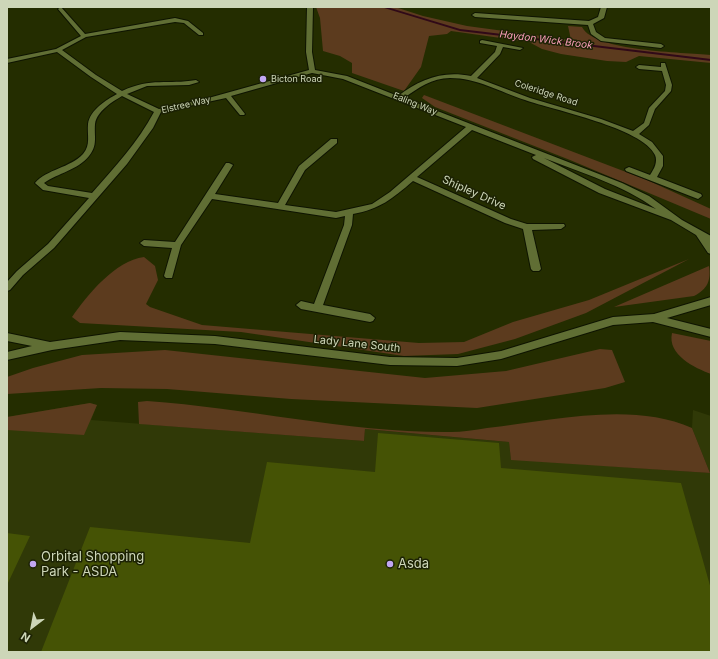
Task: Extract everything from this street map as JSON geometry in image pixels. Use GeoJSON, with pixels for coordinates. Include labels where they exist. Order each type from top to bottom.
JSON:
{"type":"FeatureCollection","features":[{"type":"Feature","properties":{"kind":"street"},"geometry":{"type":"LineString","coordinates":[[310,7],[311,29],[309,52],[312,71]]}},
{"type":"Feature","properties":{"kind":"street"},"geometry":{"type":"LineString","coordinates":[[475,15],[590,23],[601,18],[604,7]]}},
{"type":"Feature","properties":{"kind":"street"},"geometry":{"type":"LineString","coordinates":[[61,9],[84,36]]}},
{"type":"Feature","properties":{"kind":"street"},"geometry":{"type":"LineString","coordinates":[[7,61],[58,50],[84,36],[175,20],[186,22],[201,34]]}},
{"type":"Feature","properties":{"kind":"street"},"geometry":{"type":"LineString","coordinates":[[590,23],[594,33],[604,40],[661,46]]}},
{"type":"Feature","properties":{"kind":"street"},"geometry":{"type":"LineString","coordinates":[[482,42],[520,48]]}},
{"type":"Feature","properties":{"kind":"street"},"geometry":{"type":"LineString","coordinates":[[473,78],[498,53],[500,46]]}},
{"type":"Feature","properties":{"kind":"street"},"geometry":{"type":"LineString","coordinates":[[58,50],[86,71],[123,94],[158,111]]}},
{"type":"Feature","properties":{"kind":"street"},"geometry":{"type":"LineString","coordinates":[[634,134],[647,124],[652,108],[668,91],[669,85],[663,67],[639,67]]}},
{"type":"Feature","properties":{"kind":"street","name":"Elstree Way"},"geometry":{"type":"LineString","coordinates":[[7,288],[20,273],[51,246],[94,196],[134,149],[154,120],[158,111],[227,95],[312,71]]}},
{"type":"Feature","properties":{"kind":"street","name":"Ealing Way"},"geometry":{"type":"LineString","coordinates":[[312,71],[342,76],[515,145],[567,163],[631,190],[657,205],[679,222],[711,240]]}},
{"type":"Feature","properties":{"kind":"street","name":"Coleridge Road"},"geometry":{"type":"LineString","coordinates":[[399,98],[417,85],[432,78],[452,76],[473,78],[518,96],[588,117],[634,134],[648,142],[658,153],[660,163],[652,178]]}},
{"type":"Feature","properties":{"kind":"street"},"geometry":{"type":"LineString","coordinates":[[94,196],[46,188],[40,183],[78,162],[86,155],[94,138],[91,124],[92,119],[106,103],[147,84],[184,85],[196,82]]}},
{"type":"Feature","properties":{"kind":"street"},"geometry":{"type":"LineString","coordinates":[[227,95],[242,114]]}},
{"type":"Feature","properties":{"kind":"street"},"geometry":{"type":"LineString","coordinates":[[211,196],[336,215],[362,210],[385,201],[471,127]]}},
{"type":"Feature","properties":{"kind":"street"},"geometry":{"type":"LineString","coordinates":[[280,207],[302,168],[334,141]]}},
{"type":"Feature","properties":{"kind":"street","name":"Ealing Way"},"geometry":{"type":"LineString","coordinates":[[515,145],[602,191],[679,222]]}},
{"type":"Feature","properties":{"kind":"street"},"geometry":{"type":"LineString","coordinates":[[169,276],[177,245],[211,196],[229,165]]}},
{"type":"Feature","properties":{"kind":"street"},"geometry":{"type":"LineString","coordinates":[[629,169],[698,196]]}},
{"type":"Feature","properties":{"kind":"street","name":"Shipley Drive"},"geometry":{"type":"LineString","coordinates":[[412,178],[496,216],[527,227],[561,226]]}},
{"type":"Feature","properties":{"kind":"street"},"geometry":{"type":"LineString","coordinates":[[317,308],[348,225],[349,213]]}},
{"type":"Feature","properties":{"kind":"street"},"geometry":{"type":"LineString","coordinates":[[527,227],[536,269]]}},
{"type":"Feature","properties":{"kind":"street","name":"Ealing Way"},"geometry":{"type":"LineString","coordinates":[[700,235],[711,251]]}},
{"type":"Feature","properties":{"kind":"street"},"geometry":{"type":"LineString","coordinates":[[144,243],[177,245]]}},
{"type":"Feature","properties":{"kind":"street","name":"Elstree Way"},"geometry":{"type":"LineString","coordinates":[[7,279],[20,273]]}},
{"type":"Feature","properties":{"kind":"street","name":"Lady Lane South"},"geometry":{"type":"LineString","coordinates":[[7,356],[52,346],[120,336],[215,340],[426,363],[457,362],[501,355],[613,321],[654,318],[711,301]]}},
{"type":"Feature","properties":{"kind":"street"},"geometry":{"type":"LineString","coordinates":[[301,305],[370,318]]}},
{"type":"Feature","properties":{"kind":"street","name":"Lady Lane South"},"geometry":{"type":"LineString","coordinates":[[654,318],[711,333]]}},
{"type":"Feature","properties":{"kind":"street","name":"Lady Lane South"},"geometry":{"type":"LineString","coordinates":[[7,337],[52,346]]}},
{"type":"Feature","properties":{"kind":"shaded area"},"geometry":{"type":"Polygon","coordinates":[[[316,7],[395,7],[423,16],[467,26],[571,40],[568,26],[582,27],[590,35],[604,42],[641,49],[711,55],[711,63],[639,56],[626,62],[607,61],[561,54],[542,49],[529,42],[451,31],[447,34],[429,36],[421,67],[404,91],[352,73],[352,63],[340,56],[323,51],[320,18],[316,7]]]}},
{"type":"Feature","properties":{"kind":"shaded area"},"geometry":{"type":"Polygon","coordinates":[[[424,95],[647,180],[711,209],[711,219],[570,160],[435,107],[422,98],[424,95]]]}},
{"type":"Feature","properties":{"kind":"shaded area"},"geometry":{"type":"Polygon","coordinates":[[[144,257],[155,266],[158,280],[146,304],[150,307],[202,325],[419,343],[464,342],[513,322],[589,300],[689,259],[586,313],[515,339],[458,354],[404,356],[241,332],[80,323],[72,317],[86,298],[103,280],[123,265],[144,257]]]}},
{"type":"Feature","properties":{"kind":"shaded area"},"geometry":{"type":"Polygon","coordinates":[[[709,266],[708,284],[703,290],[694,296],[614,307],[709,266]]]}},
{"type":"Feature","properties":{"kind":"shaded area"},"geometry":{"type":"Polygon","coordinates":[[[672,333],[711,341],[711,374],[690,364],[678,354],[672,341],[672,333]]]}},
{"type":"Feature","properties":{"kind":"shaded area"},"geometry":{"type":"Polygon","coordinates":[[[600,349],[612,350],[625,382],[605,388],[477,408],[291,399],[167,389],[101,388],[7,394],[7,377],[33,368],[82,355],[165,350],[425,378],[506,371],[600,349]]]}},
{"type":"Feature","properties":{"kind":"shaded area"},"geometry":{"type":"Polygon","coordinates":[[[147,401],[185,404],[375,429],[413,431],[464,431],[591,415],[617,414],[644,416],[669,420],[692,428],[710,473],[511,460],[509,442],[365,429],[364,441],[139,424],[138,402],[147,401]]]}},
{"type":"Feature","properties":{"kind":"shaded area","name":"Asda"},"geometry":{"type":"Polygon","coordinates":[[[90,403],[97,405],[91,420],[364,441],[365,429],[509,442],[511,459],[710,473],[692,428],[693,410],[711,416],[711,652],[7,652],[7,417],[90,403]]]}},
{"type":"Feature","properties":{"kind":"shaded area"},"geometry":{"type":"Polygon","coordinates":[[[90,403],[97,405],[84,435],[7,430],[7,417],[90,403]]]}},
{"type":"Feature","properties":{"kind":"building","name":"Asda"},"geometry":{"type":"Polygon","coordinates":[[[378,433],[499,443],[501,468],[681,483],[711,589],[711,652],[41,652],[90,527],[250,543],[267,462],[375,472],[378,433]]]}},
{"type":"Feature","properties":{"kind":"building"},"geometry":{"type":"Polygon","coordinates":[[[7,533],[30,536],[7,585],[7,533]]]}},
{"type":"Feature","properties":{"kind":"waterway","name":"Haydon Wick Brook"},"geometry":{"type":"LineString","coordinates":[[383,7],[460,30],[711,60]]}},
{"type":"Feature","properties":{"kind":"place","name":"Bicton Road"},"geometry":{"type":"Point","coordinates":[263,79]}},
{"type":"Feature","properties":{"kind":"place","name":"Orbital Shopping Park - ASDA"},"geometry":{"type":"Point","coordinates":[33,564]}},
{"type":"Feature","properties":{"kind":"place","name":"Asda"},"geometry":{"type":"Point","coordinates":[390,564]}}]}
